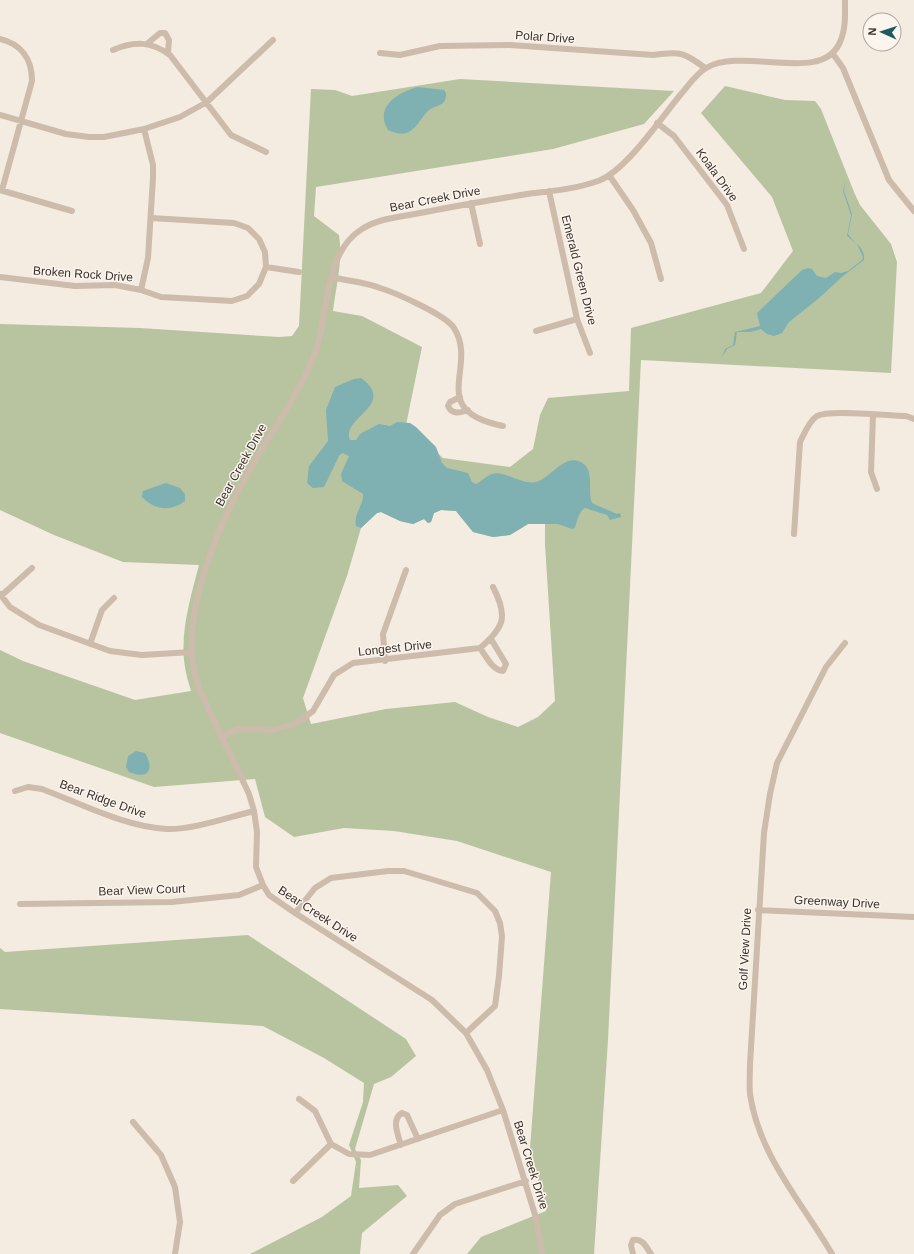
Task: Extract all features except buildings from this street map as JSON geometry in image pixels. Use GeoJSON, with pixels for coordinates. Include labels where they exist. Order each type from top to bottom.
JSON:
{"type":"FeatureCollection","features":[{"type":"Feature","properties":{"kind":"street"},"geometry":{"type":"LineString","coordinates":[[845,0],[844,28],[840,43],[833,54],[843,68],[889,180],[914,211]]}},
{"type":"Feature","properties":{"kind":"street"},"geometry":{"type":"LineString","coordinates":[[148,43],[160,33],[165,33],[169,40],[168,54]]}},
{"type":"Feature","properties":{"kind":"street"},"geometry":{"type":"LineString","coordinates":[[0,38],[10,41],[23,51],[30,66],[32,81],[1,190],[72,211]]}},
{"type":"Feature","properties":{"kind":"street"},"geometry":{"type":"LineString","coordinates":[[0,115],[66,134],[89,137],[104,138],[144,129],[180,117],[207,102],[273,40]]}},
{"type":"Feature","properties":{"kind":"street"},"geometry":{"type":"LineString","coordinates":[[113,50],[126,44],[148,43],[159,46],[168,54],[207,102],[231,135],[266,152]]}},
{"type":"Feature","properties":{"kind":"street","name":"Polar Drive"},"geometry":{"type":"LineString","coordinates":[[380,53],[400,55],[440,46],[510,45],[653,55],[672,52],[688,55],[705,68]]}},
{"type":"Feature","properties":{"kind":"street","name":"Bear Creek Drive"},"geometry":{"type":"LineString","coordinates":[[542,1254],[536,1218],[526,1181],[503,1110],[488,1070],[466,1033],[432,1000],[295,913],[269,895],[263,885],[256,867],[257,832],[254,811],[249,794],[197,682],[192,652],[195,610],[222,524],[235,495],[303,379],[316,350],[335,262],[344,245],[360,230],[378,221],[471,203],[549,191],[599,180],[609,175],[623,164],[690,83],[705,68],[734,60],[804,64],[818,62],[833,54]]}},
{"type":"Feature","properties":{"kind":"street","name":"Koala Drive"},"geometry":{"type":"LineString","coordinates":[[657,123],[674,136],[723,198],[727,204],[744,249]]}},
{"type":"Feature","properties":{"kind":"street"},"geometry":{"type":"LineString","coordinates":[[141,290],[148,258],[153,165],[144,129]]}},
{"type":"Feature","properties":{"kind":"street"},"geometry":{"type":"LineString","coordinates":[[609,175],[633,210],[651,243],[661,279]]}},
{"type":"Feature","properties":{"kind":"street","name":"Emerald Green Drive"},"geometry":{"type":"LineString","coordinates":[[549,191],[577,319],[590,354]]}},
{"type":"Feature","properties":{"kind":"street"},"geometry":{"type":"LineString","coordinates":[[471,203],[480,244]]}},
{"type":"Feature","properties":{"kind":"street"},"geometry":{"type":"LineString","coordinates":[[151,218],[234,223],[241,225],[248,228],[259,239],[265,252],[266,267],[299,272]]}},
{"type":"Feature","properties":{"kind":"street","name":"Broken Rock Drive"},"geometry":{"type":"LineString","coordinates":[[0,277],[69,286],[115,285],[141,290],[161,297],[232,301],[247,296],[259,284],[266,267]]}},
{"type":"Feature","properties":{"kind":"street"},"geometry":{"type":"LineString","coordinates":[[332,277],[379,288],[444,318],[454,327],[461,346],[458,387],[460,397],[468,410],[483,422],[503,426]]}},
{"type":"Feature","properties":{"kind":"street"},"geometry":{"type":"LineString","coordinates":[[536,331],[577,319]]}},
{"type":"Feature","properties":{"kind":"street"},"geometry":{"type":"LineString","coordinates":[[460,397],[450,402],[448,406],[450,410],[454,413],[461,413],[468,410]]}},
{"type":"Feature","properties":{"kind":"street"},"geometry":{"type":"LineString","coordinates":[[794,534],[800,442],[806,429],[817,416],[830,413],[906,416],[914,419]]}},
{"type":"Feature","properties":{"kind":"street"},"geometry":{"type":"LineString","coordinates":[[873,415],[870,472],[877,489]]}},
{"type":"Feature","properties":{"kind":"street"},"geometry":{"type":"LineString","coordinates":[[32,568],[1,595],[10,607],[39,625],[90,644],[126,654],[192,652]]}},
{"type":"Feature","properties":{"kind":"street"},"geometry":{"type":"LineString","coordinates":[[385,661],[382,641],[406,570]]}},
{"type":"Feature","properties":{"kind":"street"},"geometry":{"type":"LineString","coordinates":[[491,639],[506,664],[504,671],[500,671],[494,667],[480,648],[491,639],[495,636],[500,626],[503,613],[502,604],[493,587]]}},
{"type":"Feature","properties":{"kind":"street"},"geometry":{"type":"LineString","coordinates":[[90,644],[102,610],[114,598]]}},
{"type":"Feature","properties":{"kind":"street","name":"Golf View Drive"},"geometry":{"type":"LineString","coordinates":[[832,1254],[819,1231],[787,1186],[764,1143],[750,1094],[750,1064],[758,910],[764,833],[778,763],[826,667],[845,643]]}},
{"type":"Feature","properties":{"kind":"street","name":"Longest Drive"},"geometry":{"type":"LineString","coordinates":[[221,736],[236,730],[274,730],[297,723],[313,711],[334,675],[353,664],[480,648]]}},
{"type":"Feature","properties":{"kind":"street","name":"Bear Ridge Drive"},"geometry":{"type":"LineString","coordinates":[[15,791],[28,787],[42,789],[133,824],[150,828],[169,829],[254,811]]}},
{"type":"Feature","properties":{"kind":"street"},"geometry":{"type":"LineString","coordinates":[[295,913],[315,888],[332,878],[388,871],[404,871],[477,893],[493,908],[500,923],[502,936],[499,976],[495,1006],[466,1033]]}},
{"type":"Feature","properties":{"kind":"street","name":"Bear View Court"},"geometry":{"type":"LineString","coordinates":[[20,904],[172,902],[239,895],[263,885]]}},
{"type":"Feature","properties":{"kind":"street","name":"Greenway Drive"},"geometry":{"type":"LineString","coordinates":[[758,910],[914,917]]}},
{"type":"Feature","properties":{"kind":"street"},"geometry":{"type":"LineString","coordinates":[[299,1099],[315,1111],[331,1144],[350,1154],[370,1155],[503,1110]]}},
{"type":"Feature","properties":{"kind":"street"},"geometry":{"type":"LineString","coordinates":[[401,1145],[396,1120],[402,1113],[407,1115],[418,1139]]}},
{"type":"Feature","properties":{"kind":"street"},"geometry":{"type":"LineString","coordinates":[[133,1122],[161,1155],[175,1187],[180,1222],[175,1254]]}},
{"type":"Feature","properties":{"kind":"street"},"geometry":{"type":"LineString","coordinates":[[293,1181],[331,1144]]}},
{"type":"Feature","properties":{"kind":"street"},"geometry":{"type":"LineString","coordinates":[[414,1254],[440,1215],[455,1204],[526,1181]]}},
{"type":"Feature","properties":{"kind":"street"},"geometry":{"type":"LineString","coordinates":[[633,1254],[631,1245],[634,1240],[638,1239],[643,1241],[651,1254]]}},
{"type":"Feature","properties":{"kind":"green space"},"geometry":{"type":"Polygon","coordinates":[[[460,79],[674,91],[644,124],[553,149],[316,187],[314,216],[339,235],[340,264],[333,311],[362,316],[422,347],[406,425],[443,458],[510,467],[533,449],[540,415],[548,398],[629,391],[631,328],[761,293],[793,251],[772,197],[701,113],[725,86],[785,100],[815,101],[821,109],[860,205],[891,244],[897,262],[891,373],[641,360],[608,1040],[594,1254],[467,1254],[481,1237],[546,1211],[530,1148],[551,872],[457,841],[394,831],[344,828],[294,837],[265,817],[255,779],[154,787],[0,733],[0,650],[23,661],[135,700],[191,691],[184,664],[183,648],[187,612],[199,565],[123,562],[54,535],[0,510],[0,324],[140,328],[279,337],[292,336],[299,326],[311,89],[335,90],[352,96],[460,79]],[[441,510],[434,513],[431,522],[428,523],[424,519],[413,524],[400,521],[381,512],[377,513],[361,528],[347,576],[303,698],[311,724],[386,709],[455,702],[488,717],[518,727],[538,717],[555,701],[545,545],[545,523],[528,524],[510,535],[493,537],[473,532],[456,511],[441,510]]]}},
{"type":"Feature","properties":{"kind":"green space"},"geometry":{"type":"Polygon","coordinates":[[[248,935],[406,1039],[416,1056],[391,1077],[374,1084],[355,1149],[361,1160],[359,1188],[398,1185],[407,1196],[362,1233],[360,1254],[250,1254],[322,1217],[351,1196],[356,1162],[349,1145],[363,1102],[364,1083],[324,1058],[263,1026],[0,1009],[0,948],[5,952],[248,935]]]}},
{"type":"Feature","properties":{"kind":"water"},"geometry":{"type":"Polygon","coordinates":[[[418,87],[444,90],[446,93],[446,98],[442,104],[429,110],[411,131],[402,134],[388,130],[384,122],[384,114],[390,102],[410,89],[418,87]]]}},
{"type":"Feature","properties":{"kind":"water"},"geometry":{"type":"Polygon","coordinates":[[[845,183],[844,191],[852,214],[848,234],[857,244],[847,236],[851,215],[843,191],[845,183]]]}},
{"type":"Feature","properties":{"kind":"water"},"geometry":{"type":"Polygon","coordinates":[[[857,244],[863,251],[864,260],[789,322],[782,333],[774,336],[767,334],[761,329],[751,332],[737,332],[735,345],[727,349],[722,357],[725,349],[733,345],[735,332],[760,326],[757,313],[802,270],[808,268],[812,269],[817,276],[826,278],[835,272],[841,273],[848,271],[862,260],[863,257],[857,244]]]}},
{"type":"Feature","properties":{"kind":"water"},"geometry":{"type":"Polygon","coordinates":[[[361,378],[371,388],[373,396],[371,404],[349,432],[350,440],[356,440],[360,434],[379,424],[390,426],[397,422],[410,423],[436,447],[442,463],[447,468],[468,473],[472,482],[476,484],[490,475],[497,473],[524,481],[536,482],[565,462],[572,460],[578,461],[585,465],[589,472],[592,503],[617,514],[620,513],[621,517],[610,520],[607,515],[585,508],[577,519],[575,528],[572,529],[558,524],[528,524],[510,535],[493,537],[473,532],[456,511],[441,510],[434,513],[431,522],[428,523],[424,519],[413,524],[400,521],[381,512],[377,513],[361,528],[356,526],[356,517],[362,502],[363,494],[342,481],[341,474],[349,456],[342,453],[339,456],[324,487],[313,488],[307,483],[309,466],[328,441],[326,410],[335,387],[354,379],[361,378]]]}},
{"type":"Feature","properties":{"kind":"water"},"geometry":{"type":"Polygon","coordinates":[[[166,483],[180,488],[185,494],[185,501],[174,507],[163,508],[152,505],[142,497],[143,491],[166,483]]]}},
{"type":"Feature","properties":{"kind":"water"},"geometry":{"type":"Polygon","coordinates":[[[136,751],[145,753],[148,759],[149,769],[145,774],[141,775],[129,772],[126,767],[128,756],[136,751]]]}}]}
